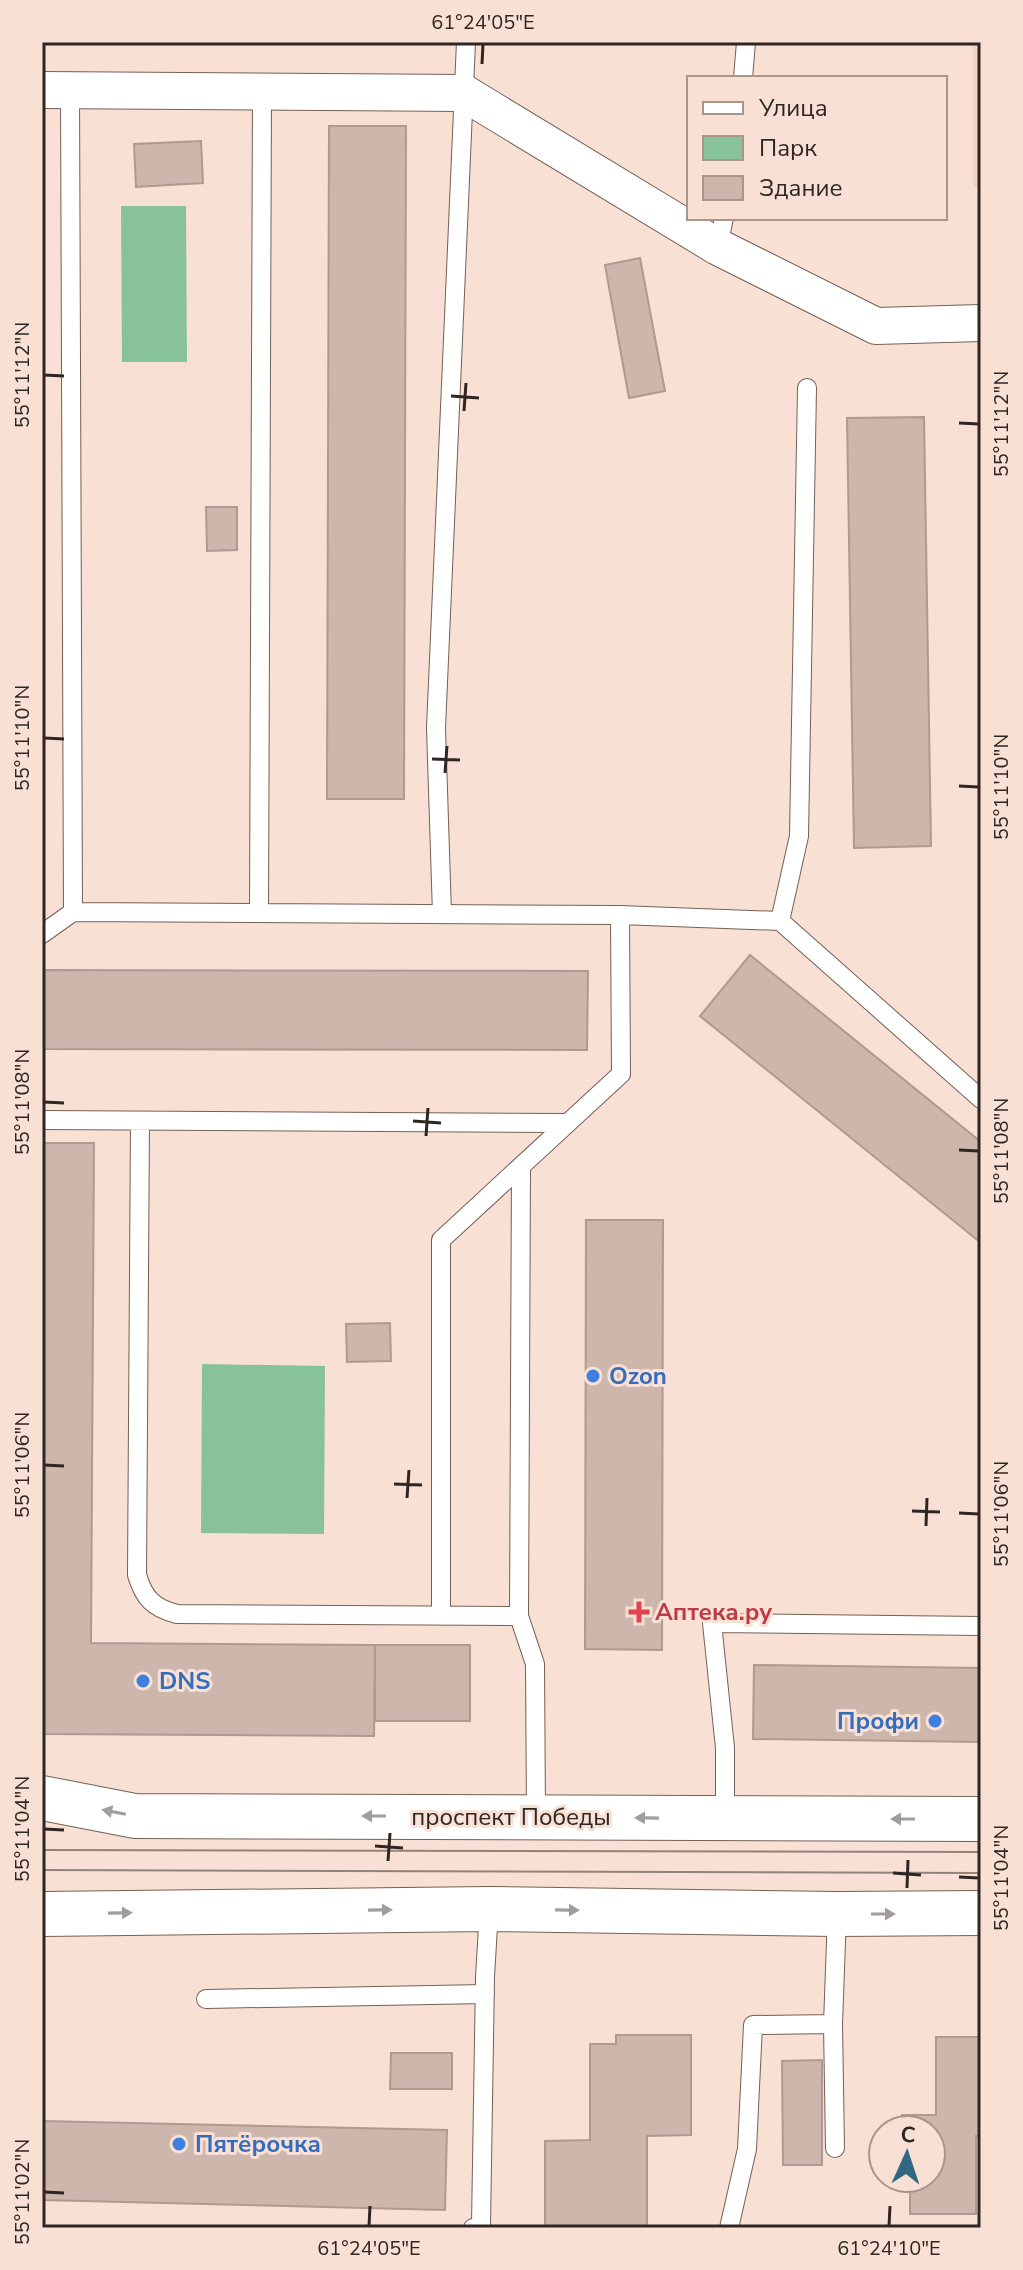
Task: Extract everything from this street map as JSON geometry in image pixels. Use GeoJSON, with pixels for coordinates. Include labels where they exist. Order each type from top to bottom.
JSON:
{"type":"FeatureCollection","features":[{"type":"Feature","properties":{"kind":"main road","name":"проспект Победы"},"geometry":{"type":"LineString","coordinates":[[42,1798],[135,1816],[981,1819]]}},
{"type":"Feature","properties":{"kind":"main road"},"geometry":{"type":"LineString","coordinates":[[42,1914],[489,1909],[981,1913]]}},
{"type":"Feature","properties":{"kind":"street"},"geometry":{"type":"LineString","coordinates":[[56,90],[464,93],[687,214]]}},
{"type":"Feature","properties":{"kind":"street"},"geometry":{"type":"LineString","coordinates":[[697,220],[876,326],[981,323]]}},
{"type":"Feature","properties":{"kind":"lane"},"geometry":{"type":"LineString","coordinates":[[442,914],[436,728],[466,42]]}},
{"type":"Feature","properties":{"kind":"lane"},"geometry":{"type":"LineString","coordinates":[[743,76],[746,42]]}},
{"type":"Feature","properties":{"kind":"lane"},"geometry":{"type":"LineString","coordinates":[[56,90],[73,912]]}},
{"type":"Feature","properties":{"kind":"lane"},"geometry":{"type":"LineString","coordinates":[[259,913],[262,92]]}},
{"type":"Feature","properties":{"kind":"lane"},"geometry":{"type":"LineString","coordinates":[[780,921],[799,836],[807,388]]}},
{"type":"Feature","properties":{"kind":"lane"},"geometry":{"type":"LineString","coordinates":[[42,934],[73,912],[620,915],[780,921],[981,1099]]}},
{"type":"Feature","properties":{"kind":"lane"},"geometry":{"type":"LineString","coordinates":[[441,1616],[441,1240],[621,1074],[620,915]]}},
{"type":"Feature","properties":{"kind":"lane"},"geometry":{"type":"LineString","coordinates":[[42,1120],[568,1123]]}},
{"type":"Feature","properties":{"kind":"lane"},"geometry":{"type":"LineString","coordinates":[[140,1121],[137,1575],[142,1593],[162,1610],[177,1614],[519,1616]]}},
{"type":"Feature","properties":{"kind":"lane"},"geometry":{"type":"LineString","coordinates":[[521,1167],[519,1616],[535,1664],[536,1816]]}},
{"type":"Feature","properties":{"kind":"lane"},"geometry":{"type":"LineString","coordinates":[[725,1818],[725,1748],[712,1623],[981,1626]]}},
{"type":"Feature","properties":{"kind":"lane"},"geometry":{"type":"LineString","coordinates":[[479,2227],[489,1909]]}},
{"type":"Feature","properties":{"kind":"lane"},"geometry":{"type":"LineString","coordinates":[[835,2148],[833,2024],[837,1914]]}},
{"type":"Feature","properties":{"kind":"lane"},"geometry":{"type":"LineString","coordinates":[[206,1999],[485,1994]]}},
{"type":"Feature","properties":{"kind":"lane"},"geometry":{"type":"LineString","coordinates":[[729,2228],[747,2149],[753,2025],[833,2024]]}},
{"type":"Feature","properties":{"kind":"shaded area"},"geometry":{"type":"Polygon","coordinates":[[[973,42],[981,42],[981,187],[973,187],[973,42]]]}},
{"type":"Feature","properties":{"kind":"green space"},"geometry":{"type":"Polygon","coordinates":[[[121,206],[186,206],[187,362],[122,362],[121,206]]]}},
{"type":"Feature","properties":{"kind":"green space"},"geometry":{"type":"Polygon","coordinates":[[[202,1364],[325,1366],[324,1534],[201,1533],[202,1364]]]}},
{"type":"Feature","properties":{"kind":"building"},"geometry":{"type":"Polygon","coordinates":[[[329,126],[406,126],[404,799],[327,799],[329,126]]]}},
{"type":"Feature","properties":{"kind":"building"},"geometry":{"type":"Polygon","coordinates":[[[201,141],[203,183],[136,187],[134,144],[201,141]]]}},
{"type":"Feature","properties":{"kind":"building"},"geometry":{"type":"Polygon","coordinates":[[[640,258],[665,391],[629,398],[605,265],[640,258]]]}},
{"type":"Feature","properties":{"kind":"building"},"geometry":{"type":"Polygon","coordinates":[[[924,417],[931,846],[854,848],[847,418],[924,417]]]}},
{"type":"Feature","properties":{"kind":"building"},"geometry":{"type":"Polygon","coordinates":[[[206,507],[237,507],[237,550],[207,551],[206,507]]]}},
{"type":"Feature","properties":{"kind":"building"},"geometry":{"type":"Polygon","coordinates":[[[750,955],[981,1142],[981,1243],[700,1016],[750,955]]]}},
{"type":"Feature","properties":{"kind":"building"},"geometry":{"type":"Polygon","coordinates":[[[42,970],[588,971],[587,1050],[42,1049],[42,970]]]}},
{"type":"Feature","properties":{"kind":"building"},"geometry":{"type":"Polygon","coordinates":[[[42,1143],[94,1143],[91,1643],[375,1645],[374,1736],[42,1734],[42,1143]]]}},
{"type":"Feature","properties":{"kind":"building"},"geometry":{"type":"Polygon","coordinates":[[[586,1220],[663,1220],[662,1650],[585,1649],[586,1220]]]}},
{"type":"Feature","properties":{"kind":"building"},"geometry":{"type":"Polygon","coordinates":[[[390,1323],[391,1361],[347,1362],[346,1324],[390,1323]]]}},
{"type":"Feature","properties":{"kind":"building"},"geometry":{"type":"Polygon","coordinates":[[[375,1645],[470,1645],[470,1721],[375,1721],[375,1645]]]}},
{"type":"Feature","properties":{"kind":"building"},"geometry":{"type":"Polygon","coordinates":[[[754,1665],[981,1668],[981,1742],[753,1739],[754,1665]]]}},
{"type":"Feature","properties":{"kind":"building"},"geometry":{"type":"Polygon","coordinates":[[[616,2035],[691,2035],[691,2135],[647,2136],[647,2228],[545,2228],[545,2141],[590,2140],[590,2044],[616,2044],[616,2035]]]}},
{"type":"Feature","properties":{"kind":"building"},"geometry":{"type":"Polygon","coordinates":[[[936,2037],[981,2037],[981,2136],[976,2136],[976,2214],[910,2214],[910,2194],[947,2194],[947,2114],[936,2114],[936,2037]]]}},
{"type":"Feature","properties":{"kind":"building"},"geometry":{"type":"Polygon","coordinates":[[[391,2053],[452,2053],[452,2089],[390,2089],[391,2053]]]}},
{"type":"Feature","properties":{"kind":"building"},"geometry":{"type":"Polygon","coordinates":[[[822,2060],[822,2165],[783,2165],[782,2061],[822,2060]]]}},
{"type":"Feature","properties":{"kind":"building"},"geometry":{"type":"Polygon","coordinates":[[[42,2121],[447,2130],[445,2210],[42,2200],[42,2121]]]}},
{"type":"Feature","properties":{"kind":"tram line"},"geometry":{"type":"LineString","coordinates":[[42,1850],[981,1852]]}},
{"type":"Feature","properties":{"kind":"tram line"},"geometry":{"type":"LineString","coordinates":[[42,1870],[981,1873]]}},
{"type":"Feature","properties":{"kind":"place","name":"Ozon"},"geometry":{"type":"Point","coordinates":[593,1376]}},
{"type":"Feature","properties":{"kind":"place","name":"Аптека.ру"},"geometry":{"type":"Point","coordinates":[639,1612]}},
{"type":"Feature","properties":{"kind":"place","name":"DNS"},"geometry":{"type":"Point","coordinates":[143,1681]}},
{"type":"Feature","properties":{"kind":"place","name":"Профи"},"geometry":{"type":"Point","coordinates":[935,1721]}},
{"type":"Feature","properties":{"kind":"place","name":"Пятёрочка"},"geometry":{"type":"Point","coordinates":[179,2144]}}]}
